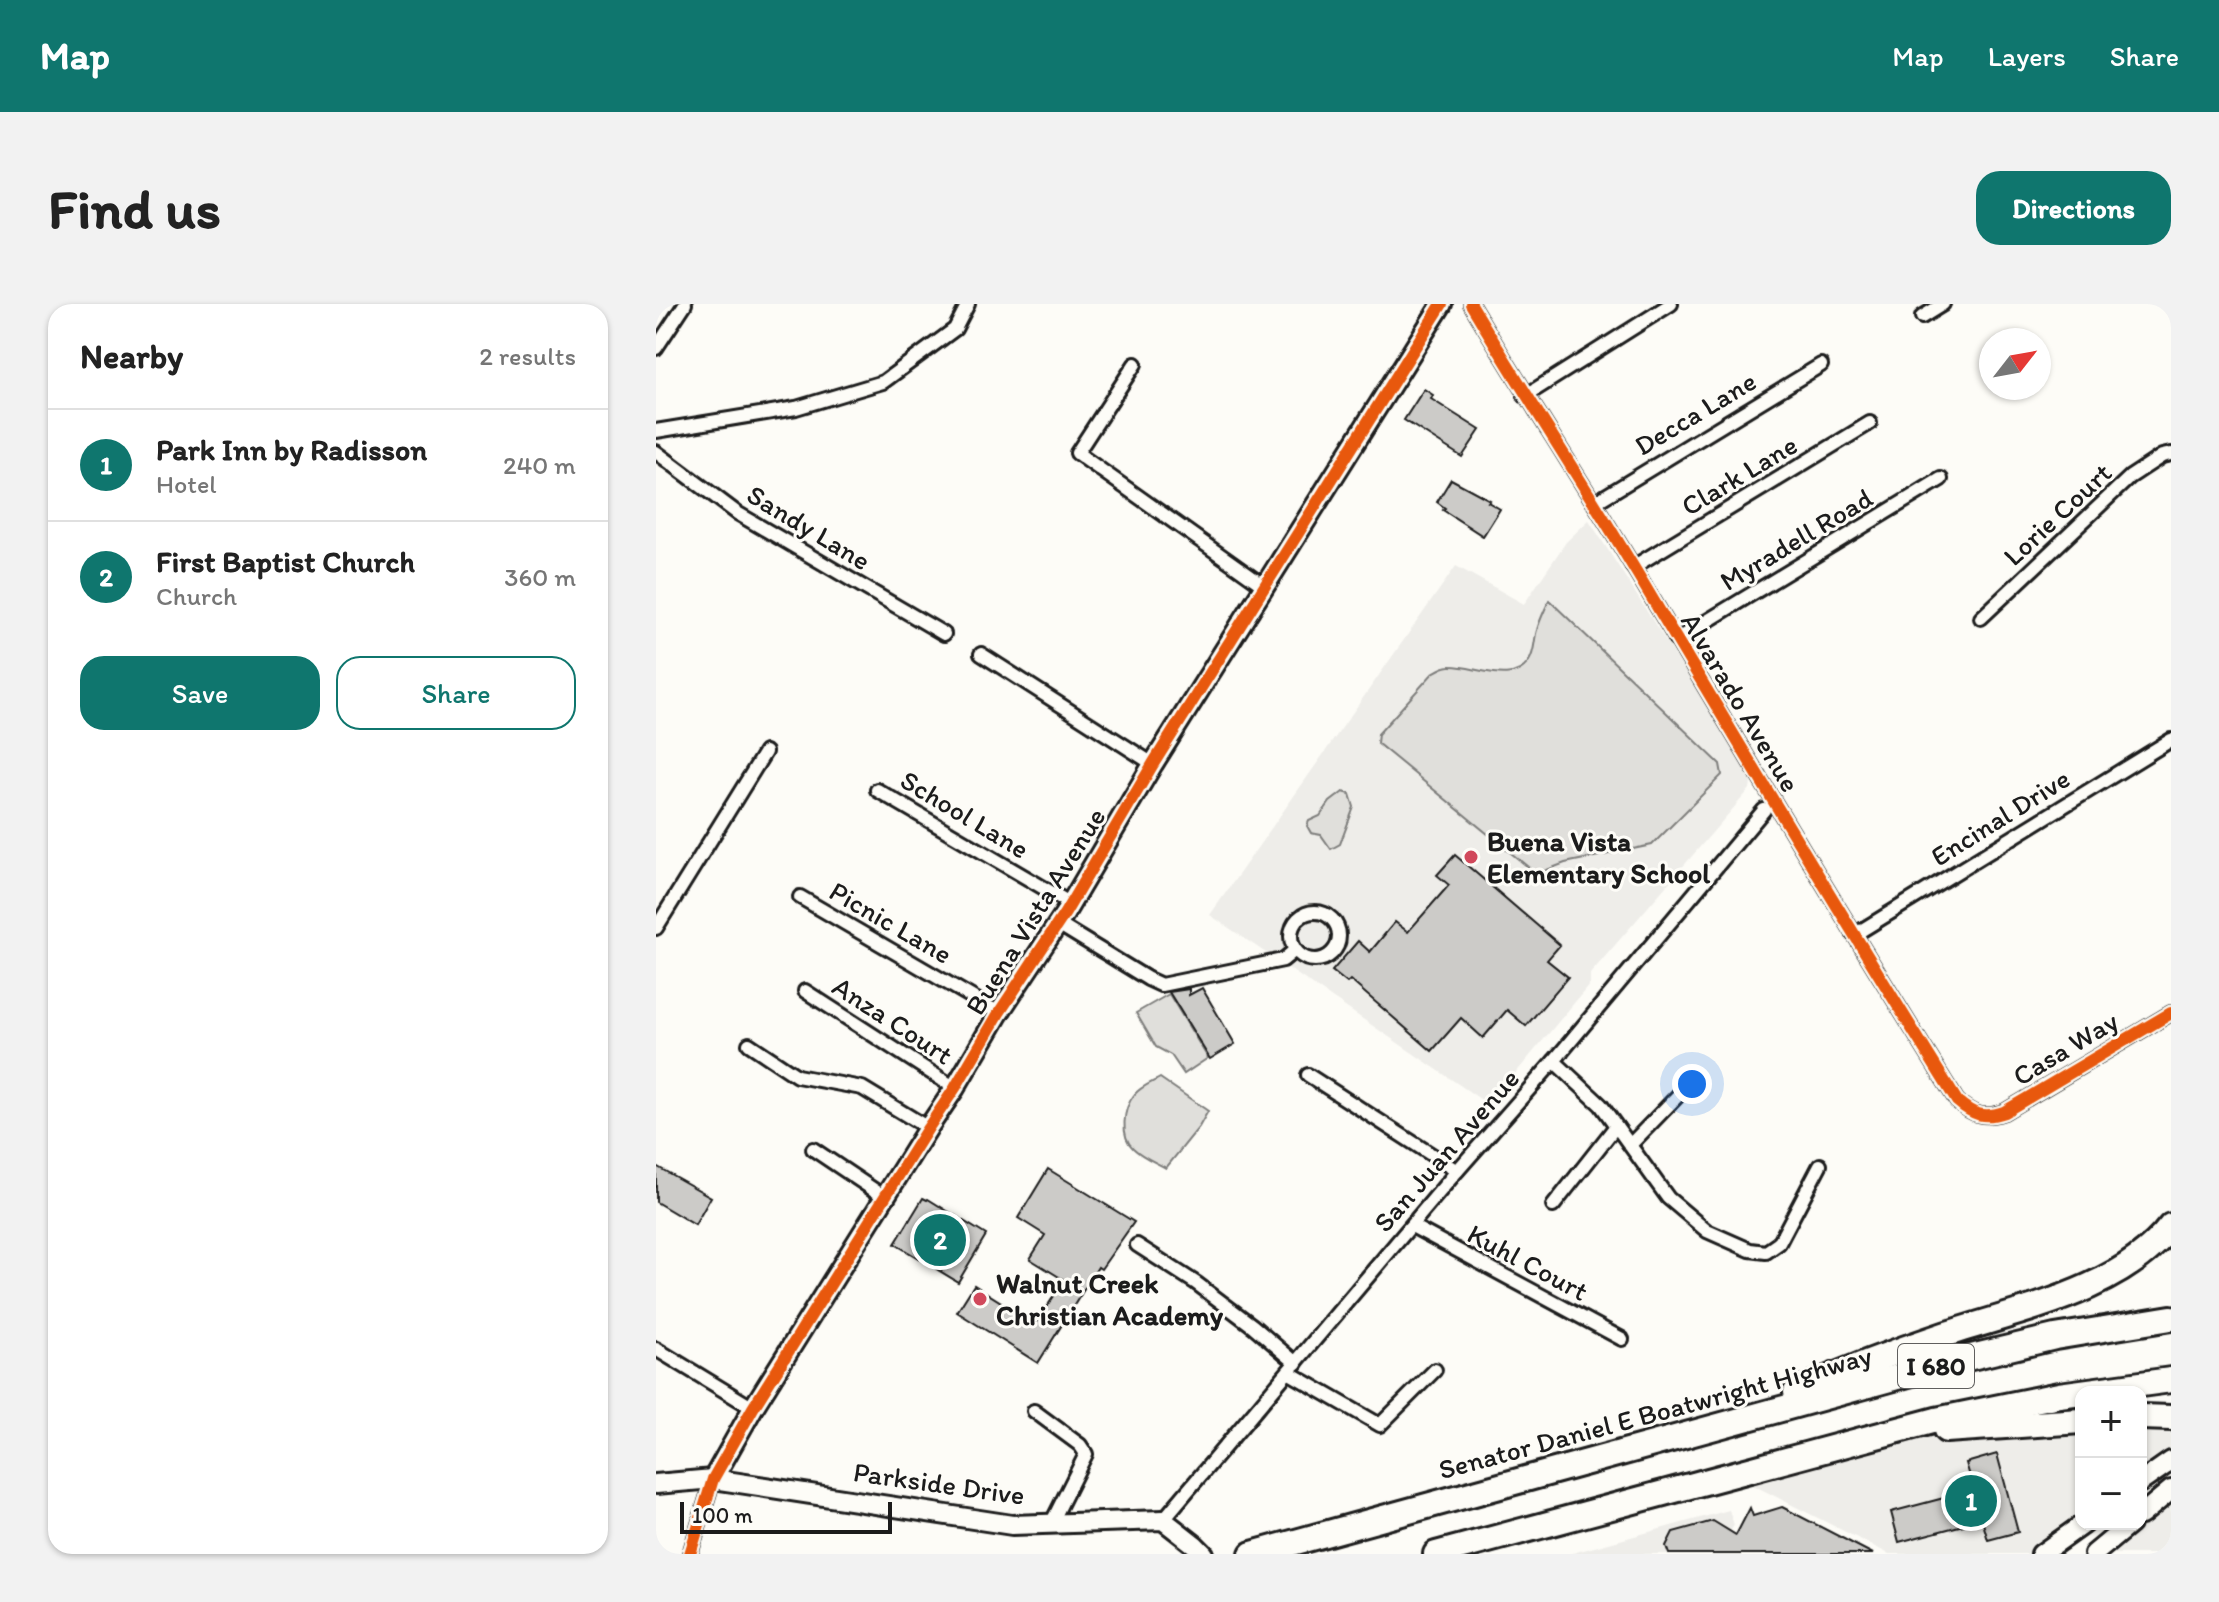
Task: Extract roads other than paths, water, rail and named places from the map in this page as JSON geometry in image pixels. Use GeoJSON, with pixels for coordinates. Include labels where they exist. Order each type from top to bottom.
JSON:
{"type":"FeatureCollection","features":[{"type":"Feature","properties":{"kind":"highway"},"geometry":{"type":"LineString","coordinates":[[1705,1430],[1870,1360],[2081,1292],[2131,1263],[2171,1226]]}},
{"type":"Feature","properties":{"kind":"highway","name":"Senator Daniel E Boatwright Highway"},"geometry":{"type":"LineString","coordinates":[[1252,1554],[2023,1344],[2171,1318]]}},
{"type":"Feature","properties":{"kind":"highway","name":"I 680"},"geometry":{"type":"LineString","coordinates":[[1436,1554],[1876,1435],[2029,1401],[2171,1380]]}},
{"type":"Feature","properties":{"kind":"highway"},"geometry":{"type":"LineString","coordinates":[[2147,1417],[2171,1418]]}},
{"type":"Feature","properties":{"kind":"highway"},"geometry":{"type":"LineString","coordinates":[[1876,1435],[2075,1421]]}},
{"type":"Feature","properties":{"kind":"street"},"geometry":{"type":"LineString","coordinates":[[656,348],[685,304]]}},
{"type":"Feature","properties":{"kind":"street"},"geometry":{"type":"LineString","coordinates":[[656,431],[796,408],[883,382],[955,329],[968,304]]}},
{"type":"Feature","properties":{"kind":"street","name":"Buena Vista Avenue"},"geometry":{"type":"LineString","coordinates":[[690,1554],[713,1479],[753,1408],[999,1013],[1071,904],[1153,764],[1442,304]]}},
{"type":"Feature","properties":{"kind":"street","name":"Alvarado Avenue"},"geometry":{"type":"LineString","coordinates":[[1471,304],[1957,1101],[1980,1116]]}},
{"type":"Feature","properties":{"kind":"street"},"geometry":{"type":"LineString","coordinates":[[1525,396],[1671,304]]}},
{"type":"Feature","properties":{"kind":"street"},"geometry":{"type":"LineString","coordinates":[[1922,317],[1943,304]]}},
{"type":"Feature","properties":{"kind":"street"},"geometry":{"type":"LineString","coordinates":[[1135,364],[1077,453],[1264,586]]}},
{"type":"Feature","properties":{"kind":"street","name":"Decca Lane"},"geometry":{"type":"LineString","coordinates":[[1594,503],[1821,365]]}},
{"type":"Feature","properties":{"kind":"street","name":"Clark Lane"},"geometry":{"type":"LineString","coordinates":[[1633,567],[1870,423]]}},
{"type":"Feature","properties":{"kind":"street","name":"Sandy Lane"},"geometry":{"type":"LineString","coordinates":[[656,452],[737,513],[944,634]]}},
{"type":"Feature","properties":{"kind":"street","name":"Lorie Court"},"geometry":{"type":"LineString","coordinates":[[1981,618],[2130,477],[2162,456],[2171,454]]}},
{"type":"Feature","properties":{"kind":"street","name":"Myradell Road"},"geometry":{"type":"LineString","coordinates":[[1676,640],[1941,479]]}},
{"type":"Feature","properties":{"kind":"street"},"geometry":{"type":"LineString","coordinates":[[981,654],[1153,764]]}},
{"type":"Feature","properties":{"kind":"street","name":"Encinal Drive"},"geometry":{"type":"LineString","coordinates":[[1854,935],[2171,740]]}},
{"type":"Feature","properties":{"kind":"street"},"geometry":{"type":"LineString","coordinates":[[656,928],[765,752]]}},
{"type":"Feature","properties":{"kind":"street","name":"School Lane"},"geometry":{"type":"LineString","coordinates":[[877,790],[1071,904]]}},
{"type":"Feature","properties":{"kind":"street","name":"San Juan Avenue"},"geometry":{"type":"LineString","coordinates":[[1163,1520],[1764,810]]}},
{"type":"Feature","properties":{"kind":"street","name":"Picnic Lane"},"geometry":{"type":"LineString","coordinates":[[800,897],[999,1013]]}},
{"type":"Feature","properties":{"kind":"street"},"geometry":{"type":"LineString","coordinates":[[1058,924],[1161,985],[1283,960],[1295,950]]}},
{"type":"Feature","properties":{"kind":"street","name":"Anza Court"},"geometry":{"type":"LineString","coordinates":[[805,991],[955,1088]]}},
{"type":"Feature","properties":{"kind":"street","name":"Casa Way"},"geometry":{"type":"LineString","coordinates":[[1980,1116],[2004,1112],[2171,1013]]}},
{"type":"Feature","properties":{"kind":"street"},"geometry":{"type":"LineString","coordinates":[[749,1044],[797,1076],[862,1088],[928,1128]]}},
{"type":"Feature","properties":{"kind":"street"},"geometry":{"type":"LineString","coordinates":[[1554,1061],[1601,1105],[1668,1198],[1707,1231],[1750,1250],[1766,1252],[1779,1243],[1820,1165]]}},
{"type":"Feature","properties":{"kind":"street"},"geometry":{"type":"LineString","coordinates":[[1308,1075],[1457,1171]]}},
{"type":"Feature","properties":{"kind":"street"},"geometry":{"type":"LineString","coordinates":[[1630,1145],[1694,1079]]}},
{"type":"Feature","properties":{"kind":"street"},"geometry":{"type":"LineString","coordinates":[[1553,1206],[1616,1126]]}},
{"type":"Feature","properties":{"kind":"street"},"geometry":{"type":"LineString","coordinates":[[813,1149],[886,1198]]}},
{"type":"Feature","properties":{"kind":"street","name":"Kuhl Court"},"geometry":{"type":"LineString","coordinates":[[1412,1226],[1622,1339]]}},
{"type":"Feature","properties":{"kind":"street"},"geometry":{"type":"LineString","coordinates":[[1137,1245],[1196,1283],[1253,1326],[1292,1368],[1380,1425],[1435,1370]]}},
{"type":"Feature","properties":{"kind":"street"},"geometry":{"type":"LineString","coordinates":[[656,1349],[753,1408]]}},
{"type":"Feature","properties":{"kind":"street"},"geometry":{"type":"LineString","coordinates":[[1034,1411],[1080,1445],[1086,1454],[1051,1524]]}},
{"type":"Feature","properties":{"kind":"street"},"geometry":{"type":"LineString","coordinates":[[2147,1478],[2171,1461]]}},
{"type":"Feature","properties":{"kind":"street","name":"Parkside Drive"},"geometry":{"type":"LineString","coordinates":[[656,1484],[713,1479],[1012,1525],[1163,1520]]}},
{"type":"Feature","properties":{"kind":"street"},"geometry":{"type":"LineString","coordinates":[[2147,1510],[2171,1490]]}},
{"type":"Feature","properties":{"kind":"street"},"geometry":{"type":"LineString","coordinates":[[1163,1520],[1204,1554]]}},
{"type":"Feature","properties":{"kind":"street"},"geometry":{"type":"LineString","coordinates":[[2041,1554],[2075,1530]]}},
{"type":"Feature","properties":{"kind":"street"},"geometry":{"type":"LineString","coordinates":[[2094,1554],[2123,1530]]}},
{"type":"Feature","properties":{"kind":"place","name":"Buena Vista Elementary School"},"geometry":{"type":"Point","coordinates":[1471,857]}},
{"type":"Feature","properties":{"kind":"place","name":"First Baptist Church"},"geometry":{"type":"Point","coordinates":[940,1240]}},
{"type":"Feature","properties":{"kind":"place","name":"Walnut Creek Christian Academy"},"geometry":{"type":"Point","coordinates":[980,1299]}},
{"type":"Feature","properties":{"kind":"place","name":"Park Inn by Radisson"},"geometry":{"type":"Point","coordinates":[1971,1501]}}]}
